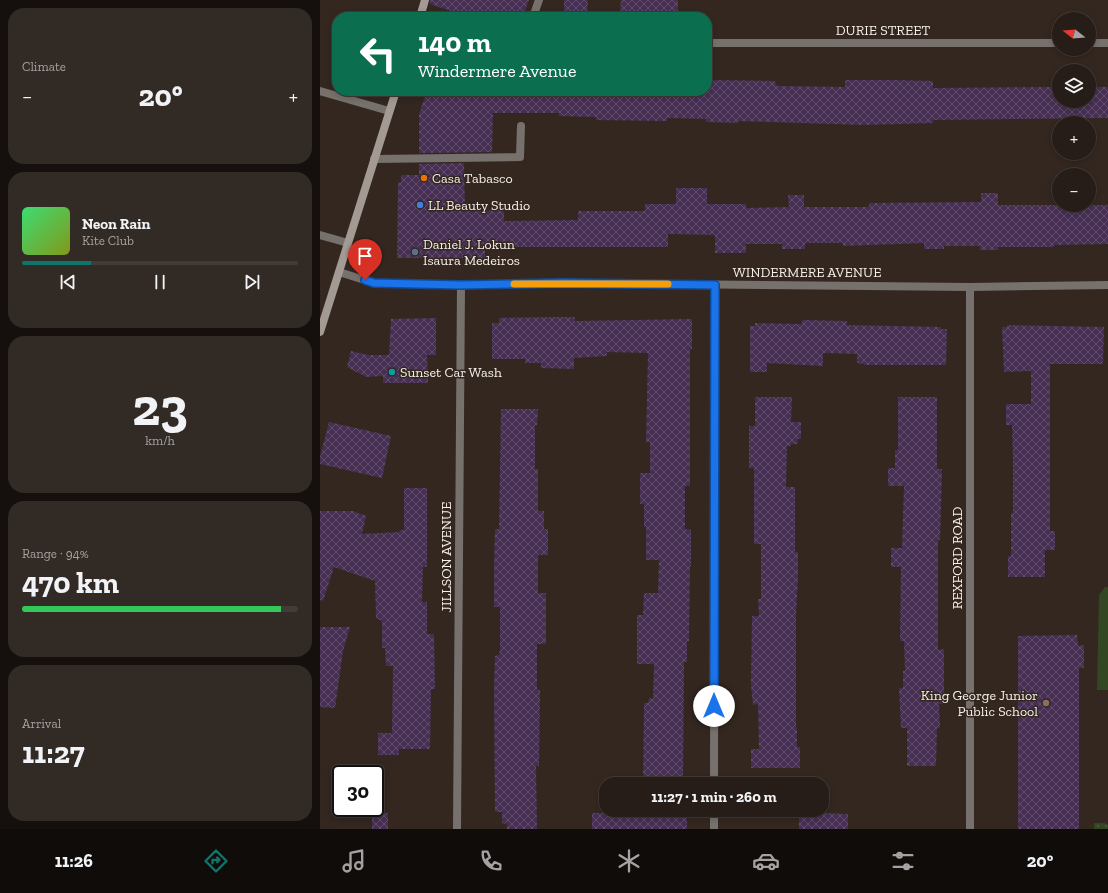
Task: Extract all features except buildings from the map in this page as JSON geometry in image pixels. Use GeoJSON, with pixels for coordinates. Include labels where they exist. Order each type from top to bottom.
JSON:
{"type":"FeatureCollection","features":[{"type":"Feature","properties":{"kind":"main road"},"geometry":{"type":"LineString","coordinates":[[421,12],[425,0]]}},
{"type":"Feature","properties":{"kind":"main road"},"geometry":{"type":"LineString","coordinates":[[320,332],[394,96]]}},
{"type":"Feature","properties":{"kind":"street"},"geometry":{"type":"LineString","coordinates":[[535,12],[539,0]]}},
{"type":"Feature","properties":{"kind":"street","name":"DURIE STREET"},"geometry":{"type":"LineString","coordinates":[[712,43],[1052,43]]}},
{"type":"Feature","properties":{"kind":"street"},"geometry":{"type":"LineString","coordinates":[[1096,43],[1108,43]]}},
{"type":"Feature","properties":{"kind":"street"},"geometry":{"type":"LineString","coordinates":[[320,91],[332,94]]}},
{"type":"Feature","properties":{"kind":"street"},"geometry":{"type":"LineString","coordinates":[[338,96],[390,111]]}},
{"type":"Feature","properties":{"kind":"street"},"geometry":{"type":"LineString","coordinates":[[374,159],[520,157],[522,126]]}},
{"type":"Feature","properties":{"kind":"street"},"geometry":{"type":"LineString","coordinates":[[320,235],[348,243]]}},
{"type":"Feature","properties":{"kind":"street","name":"WINDERMERE AVENUE"},"geometry":{"type":"LineString","coordinates":[[339,272],[374,283],[461,285],[562,283],[970,287],[1108,285]]}},
{"type":"Feature","properties":{"kind":"street","name":"JILLSON AVENUE"},"geometry":{"type":"LineString","coordinates":[[457,829],[461,285]]}},
{"type":"Feature","properties":{"kind":"street"},"geometry":{"type":"LineString","coordinates":[[714,777],[715,285]]}},
{"type":"Feature","properties":{"kind":"street","name":"REXFORD ROAD"},"geometry":{"type":"LineString","coordinates":[[970,287],[970,829]]}},
{"type":"Feature","properties":{"kind":"street"},"geometry":{"type":"LineString","coordinates":[[714,817],[714,829]]}},
{"type":"Feature","properties":{"kind":"green space"},"geometry":{"type":"Polygon","coordinates":[[[1105,587],[1108,587],[1108,690],[1097,690],[1099,595],[1105,587]]]}},
{"type":"Feature","properties":{"kind":"green space"},"geometry":{"type":"Polygon","coordinates":[[[1094,823],[1104,823],[1108,825],[1108,829],[1094,829],[1094,823]]]}},
{"type":"Feature","properties":{"kind":"slow traffic"},"geometry":{"type":"LineString","coordinates":[[514,284],[668,284]]}},
{"type":"Feature","properties":{"kind":"place","name":"Casa Tabasco"},"geometry":{"type":"Point","coordinates":[424,178]}},
{"type":"Feature","properties":{"kind":"place","name":"LL Beauty Studio"},"geometry":{"type":"Point","coordinates":[420,205]}},
{"type":"Feature","properties":{"kind":"place","name":"Daniel J. Lokun Isaura Medeiros"},"geometry":{"type":"Point","coordinates":[415,252]}},
{"type":"Feature","properties":{"kind":"place","name":"Sunset Car Wash"},"geometry":{"type":"Point","coordinates":[392,372]}},
{"type":"Feature","properties":{"kind":"place","name":"King George Junior Public School"},"geometry":{"type":"Point","coordinates":[1046,703]}},
{"type":"Feature","properties":{"kind":"route"},"geometry":{"type":"LineString","coordinates":[[365,280],[374,283],[461,285],[562,283],[715,285],[714,706]]}}]}
